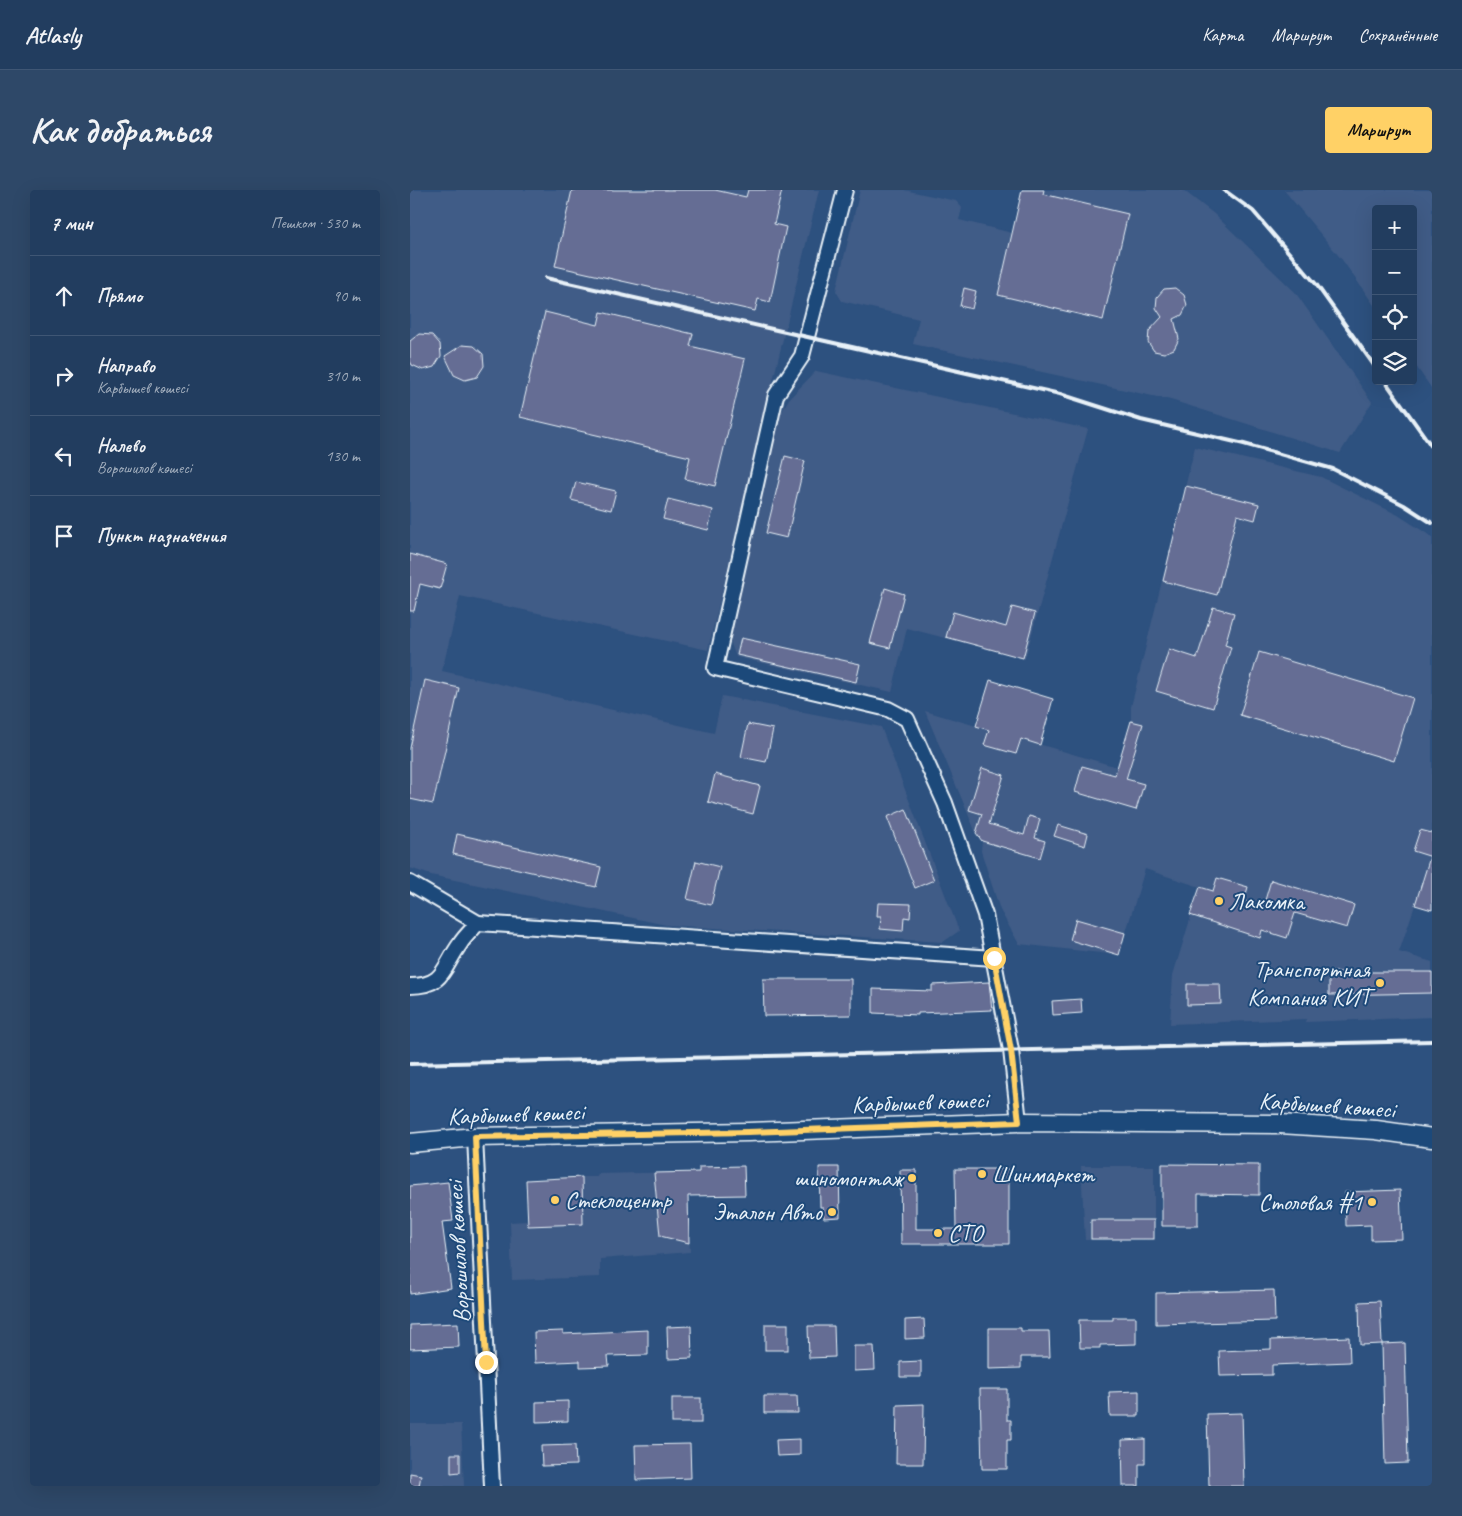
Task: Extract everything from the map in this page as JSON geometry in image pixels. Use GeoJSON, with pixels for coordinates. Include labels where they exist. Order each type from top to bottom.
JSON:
{"type":"FeatureCollection","features":[{"type":"Feature","properties":{"kind":"main road","name":"Карбышев көшесі"},"geometry":{"type":"LineString","coordinates":[[410,1143],[475,1137],[748,1132],[1019,1122],[1280,1124],[1376,1130],[1432,1138]]}},
{"type":"Feature","properties":{"kind":"street"},"geometry":{"type":"LineString","coordinates":[[845,190],[802,356],[776,395],[715,668],[888,709],[907,719],[945,803],[985,915],[1011,1050],[1019,1122]]}},
{"type":"Feature","properties":{"kind":"street"},"geometry":{"type":"LineString","coordinates":[[410,883],[478,923],[994,958]]}},
{"type":"Feature","properties":{"kind":"street"},"geometry":{"type":"LineString","coordinates":[[410,986],[423,986],[440,978],[460,943],[478,923]]}},
{"type":"Feature","properties":{"kind":"street","name":"Ворошилов көшесі"},"geometry":{"type":"LineString","coordinates":[[475,1137],[492,1486]]}},
{"type":"Feature","properties":{"kind":"shaded area"},"geometry":{"type":"Polygon","coordinates":[[[410,190],[819,190],[708,650],[460,596],[442,671],[714,733],[722,696],[881,727],[959,931],[943,942],[666,925],[431,875],[410,868],[410,190]]]}},
{"type":"Feature","properties":{"kind":"shaded area"},"geometry":{"type":"Polygon","coordinates":[[[860,190],[904,190],[956,201],[962,208],[959,220],[1012,233],[1022,190],[1183,190],[1214,214],[1295,292],[1372,402],[1340,453],[1171,400],[913,344],[919,319],[842,301],[836,291],[860,190]]]}},
{"type":"Feature","properties":{"kind":"shaded area"},"geometry":{"type":"Polygon","coordinates":[[[1284,190],[1432,190],[1432,389],[1417,368],[1417,205],[1372,205],[1372,302],[1343,261],[1284,190]]]}},
{"type":"Feature","properties":{"kind":"shaded area"},"geometry":{"type":"Polygon","coordinates":[[[816,371],[1088,429],[1025,659],[907,628],[892,692],[736,657],[727,633],[779,416],[789,399],[816,371]]]}},
{"type":"Feature","properties":{"kind":"shaded area"},"geometry":{"type":"Polygon","coordinates":[[[1195,447],[1321,477],[1398,515],[1432,537],[1432,910],[1415,905],[1399,952],[1432,962],[1432,1017],[1305,1022],[1306,1019],[1170,1024],[1173,975],[1200,887],[1145,869],[1119,955],[1019,944],[1000,910],[981,851],[982,841],[976,833],[925,711],[1117,767],[1131,721],[1131,707],[1195,447]]]}},
{"type":"Feature","properties":{"kind":"shaded area"},"geometry":{"type":"Polygon","coordinates":[[[1081,1166],[1154,1166],[1154,1239],[1085,1240],[1081,1166]]]}},
{"type":"Feature","properties":{"kind":"shaded area"},"geometry":{"type":"Polygon","coordinates":[[[687,1172],[690,1252],[600,1259],[600,1277],[512,1280],[510,1222],[528,1221],[528,1226],[583,1224],[582,1177],[597,1177],[598,1174],[687,1172]]]}},
{"type":"Feature","properties":{"kind":"shaded area"},"geometry":{"type":"Polygon","coordinates":[[[410,1424],[461,1424],[464,1486],[410,1486],[410,1424]]]}},
{"type":"Feature","properties":{"kind":"building"},"geometry":{"type":"Polygon","coordinates":[[[572,190],[715,190],[746,197],[748,190],[782,190],[774,224],[786,227],[770,302],[758,299],[755,311],[555,266],[572,190]]]}},
{"type":"Feature","properties":{"kind":"building"},"geometry":{"type":"Polygon","coordinates":[[[1022,190],[1044,190],[1043,194],[1128,214],[1103,320],[998,295],[1022,190]]]}},
{"type":"Feature","properties":{"kind":"building"},"geometry":{"type":"Polygon","coordinates":[[[964,288],[976,291],[972,309],[960,306],[964,288]]]}},
{"type":"Feature","properties":{"kind":"building"},"geometry":{"type":"Polygon","coordinates":[[[1175,288],[1184,295],[1187,305],[1182,315],[1174,319],[1179,339],[1174,349],[1164,353],[1154,351],[1148,342],[1149,331],[1162,317],[1156,308],[1157,297],[1164,289],[1175,288]]]}},
{"type":"Feature","properties":{"kind":"building"},"geometry":{"type":"Polygon","coordinates":[[[545,312],[598,325],[601,312],[693,334],[690,346],[745,359],[715,486],[685,479],[690,457],[520,417],[545,312]]]}},
{"type":"Feature","properties":{"kind":"building"},"geometry":{"type":"Polygon","coordinates":[[[419,334],[432,335],[440,344],[441,356],[434,367],[423,370],[412,365],[410,361],[410,341],[419,334]]]}},
{"type":"Feature","properties":{"kind":"building"},"geometry":{"type":"Polygon","coordinates":[[[462,345],[474,346],[483,354],[484,366],[477,377],[465,380],[454,375],[445,356],[462,345]]]}},
{"type":"Feature","properties":{"kind":"building"},"geometry":{"type":"Polygon","coordinates":[[[785,456],[805,461],[787,538],[766,533],[785,456]]]}},
{"type":"Feature","properties":{"kind":"building"},"geometry":{"type":"Polygon","coordinates":[[[576,482],[616,491],[611,510],[571,500],[576,482]]]}},
{"type":"Feature","properties":{"kind":"building"},"geometry":{"type":"Polygon","coordinates":[[[1186,486],[1259,504],[1255,520],[1237,515],[1217,595],[1163,581],[1186,486]]]}},
{"type":"Feature","properties":{"kind":"building"},"geometry":{"type":"Polygon","coordinates":[[[668,499],[713,510],[708,530],[663,519],[668,499]]]}},
{"type":"Feature","properties":{"kind":"building"},"geometry":{"type":"Polygon","coordinates":[[[410,554],[447,564],[440,589],[420,584],[414,611],[410,611],[410,554]]]}},
{"type":"Feature","properties":{"kind":"building"},"geometry":{"type":"Polygon","coordinates":[[[885,588],[904,594],[890,648],[870,643],[885,588]]]}},
{"type":"Feature","properties":{"kind":"building"},"geometry":{"type":"Polygon","coordinates":[[[1012,607],[1035,613],[1023,658],[946,637],[953,612],[1006,627],[1012,607]]]}},
{"type":"Feature","properties":{"kind":"building"},"geometry":{"type":"Polygon","coordinates":[[[1213,607],[1234,613],[1225,645],[1231,647],[1213,708],[1156,691],[1169,649],[1197,658],[1213,607]]]}},
{"type":"Feature","properties":{"kind":"building"},"geometry":{"type":"Polygon","coordinates":[[[741,638],[860,664],[856,682],[737,655],[741,638]]]}},
{"type":"Feature","properties":{"kind":"building"},"geometry":{"type":"Polygon","coordinates":[[[1259,652],[1413,698],[1394,761],[1240,715],[1259,652]]]}},
{"type":"Feature","properties":{"kind":"building"},"geometry":{"type":"Polygon","coordinates":[[[425,680],[459,688],[433,804],[410,799],[410,748],[425,680]]]}},
{"type":"Feature","properties":{"kind":"building"},"geometry":{"type":"Polygon","coordinates":[[[990,680],[1053,699],[1040,745],[1021,739],[1016,754],[984,745],[989,730],[976,726],[990,680]]]}},
{"type":"Feature","properties":{"kind":"building"},"geometry":{"type":"Polygon","coordinates":[[[1131,721],[1143,724],[1126,779],[1144,784],[1136,810],[1075,792],[1082,766],[1115,775],[1131,721]]]}},
{"type":"Feature","properties":{"kind":"building"},"geometry":{"type":"Polygon","coordinates":[[[748,724],[773,729],[766,762],[741,757],[748,724]]]}},
{"type":"Feature","properties":{"kind":"building"},"geometry":{"type":"Polygon","coordinates":[[[982,768],[1004,775],[989,824],[1024,835],[1029,816],[1040,819],[1035,838],[1045,841],[1040,858],[982,841],[976,833],[982,814],[969,810],[982,768]]]}},
{"type":"Feature","properties":{"kind":"building"},"geometry":{"type":"Polygon","coordinates":[[[715,774],[760,786],[753,814],[708,802],[715,774]]]}},
{"type":"Feature","properties":{"kind":"building"},"geometry":{"type":"Polygon","coordinates":[[[906,809],[934,880],[915,888],[887,817],[906,809]]]}},
{"type":"Feature","properties":{"kind":"building"},"geometry":{"type":"Polygon","coordinates":[[[1058,825],[1088,834],[1085,846],[1054,836],[1058,825]]]}},
{"type":"Feature","properties":{"kind":"building"},"geometry":{"type":"Polygon","coordinates":[[[1420,830],[1432,833],[1432,857],[1413,851],[1420,830]]]}},
{"type":"Feature","properties":{"kind":"building"},"geometry":{"type":"Polygon","coordinates":[[[457,834],[601,867],[596,887],[453,854],[457,834]]]}},
{"type":"Feature","properties":{"kind":"building"},"geometry":{"type":"Polygon","coordinates":[[[1430,857],[1432,858],[1432,910],[1415,905],[1430,857]]]}},
{"type":"Feature","properties":{"kind":"building"},"geometry":{"type":"Polygon","coordinates":[[[696,861],[720,867],[711,905],[687,899],[696,861]]]}},
{"type":"Feature","properties":{"kind":"building"},"geometry":{"type":"Polygon","coordinates":[[[1217,878],[1248,887],[1244,901],[1263,907],[1271,880],[1354,905],[1347,928],[1295,913],[1287,938],[1262,930],[1260,938],[1190,915],[1200,887],[1213,891],[1217,878]]]}},
{"type":"Feature","properties":{"kind":"building"},"geometry":{"type":"Polygon","coordinates":[[[878,903],[911,904],[910,918],[904,917],[903,931],[880,929],[881,916],[877,916],[878,903]]]}},
{"type":"Feature","properties":{"kind":"building"},"geometry":{"type":"Polygon","coordinates":[[[1076,919],[1125,933],[1119,955],[1070,940],[1076,919]]]}},
{"type":"Feature","properties":{"kind":"building","name":"Транспортная Компания КИТ"},"geometry":{"type":"Polygon","coordinates":[[[1329,972],[1432,972],[1432,993],[1329,995],[1329,972]]]}},
{"type":"Feature","properties":{"kind":"building"},"geometry":{"type":"Polygon","coordinates":[[[763,979],[851,979],[851,1015],[764,1016],[763,979]]]}},
{"type":"Feature","properties":{"kind":"building"},"geometry":{"type":"Polygon","coordinates":[[[989,982],[992,1010],[918,1013],[918,1015],[873,1013],[873,989],[932,991],[932,985],[989,982]]]}},
{"type":"Feature","properties":{"kind":"building"},"geometry":{"type":"Polygon","coordinates":[[[1187,984],[1220,984],[1221,1004],[1187,1005],[1187,984]]]}},
{"type":"Feature","properties":{"kind":"building"},"geometry":{"type":"Polygon","coordinates":[[[1081,999],[1082,1013],[1053,1015],[1052,1001],[1081,999]]]}},
{"type":"Feature","properties":{"kind":"building"},"geometry":{"type":"Polygon","coordinates":[[[1162,1164],[1259,1165],[1259,1195],[1198,1194],[1198,1226],[1162,1226],[1162,1164]]]}},
{"type":"Feature","properties":{"kind":"building"},"geometry":{"type":"Polygon","coordinates":[[[744,1166],[745,1195],[688,1196],[689,1243],[660,1236],[654,1173],[699,1172],[699,1167],[744,1166]]]}},
{"type":"Feature","properties":{"kind":"building"},"geometry":{"type":"Polygon","coordinates":[[[819,1167],[839,1167],[840,1217],[824,1218],[823,1207],[820,1207],[819,1167]]]}},
{"type":"Feature","properties":{"kind":"building"},"geometry":{"type":"Polygon","coordinates":[[[955,1169],[1009,1169],[1009,1244],[901,1244],[900,1170],[916,1170],[916,1229],[956,1229],[955,1169]]]}},
{"type":"Feature","properties":{"kind":"building","name":"Стеклоцентр"},"geometry":{"type":"Polygon","coordinates":[[[582,1177],[583,1224],[528,1226],[526,1180],[582,1177]]]}},
{"type":"Feature","properties":{"kind":"building"},"geometry":{"type":"Polygon","coordinates":[[[448,1182],[453,1221],[442,1222],[451,1288],[410,1294],[410,1186],[448,1182]]]}},
{"type":"Feature","properties":{"kind":"building"},"geometry":{"type":"Polygon","coordinates":[[[1400,1190],[1402,1239],[1371,1240],[1371,1225],[1346,1226],[1345,1192],[1400,1190]]]}},
{"type":"Feature","properties":{"kind":"building"},"geometry":{"type":"Polygon","coordinates":[[[1091,1220],[1154,1220],[1154,1239],[1091,1239],[1091,1220]]]}},
{"type":"Feature","properties":{"kind":"building"},"geometry":{"type":"Polygon","coordinates":[[[1274,1290],[1275,1321],[1156,1324],[1156,1293],[1274,1290]]]}},
{"type":"Feature","properties":{"kind":"building"},"geometry":{"type":"Polygon","coordinates":[[[1380,1301],[1382,1344],[1360,1345],[1359,1302],[1380,1301]]]}},
{"type":"Feature","properties":{"kind":"building"},"geometry":{"type":"Polygon","coordinates":[[[1113,1317],[1136,1317],[1136,1344],[1100,1345],[1100,1348],[1080,1348],[1079,1320],[1113,1320],[1113,1317]]]}},
{"type":"Feature","properties":{"kind":"building"},"geometry":{"type":"Polygon","coordinates":[[[924,1319],[925,1338],[905,1339],[905,1320],[924,1319]]]}},
{"type":"Feature","properties":{"kind":"building"},"geometry":{"type":"Polygon","coordinates":[[[458,1323],[459,1347],[410,1349],[410,1325],[458,1323]]]}},
{"type":"Feature","properties":{"kind":"building"},"geometry":{"type":"Polygon","coordinates":[[[765,1324],[788,1324],[788,1350],[765,1350],[765,1324]]]}},
{"type":"Feature","properties":{"kind":"building"},"geometry":{"type":"Polygon","coordinates":[[[691,1326],[692,1358],[668,1359],[667,1327],[691,1326]]]}},
{"type":"Feature","properties":{"kind":"building"},"geometry":{"type":"Polygon","coordinates":[[[808,1326],[834,1326],[835,1357],[809,1358],[808,1326]]]}},
{"type":"Feature","properties":{"kind":"building"},"geometry":{"type":"Polygon","coordinates":[[[989,1328],[1021,1328],[1021,1331],[1049,1331],[1050,1357],[1021,1357],[1021,1368],[989,1369],[989,1328]]]}},
{"type":"Feature","properties":{"kind":"building"},"geometry":{"type":"Polygon","coordinates":[[[648,1330],[648,1355],[608,1356],[609,1366],[580,1367],[580,1361],[535,1363],[534,1332],[563,1331],[563,1334],[648,1330]]]}},
{"type":"Feature","properties":{"kind":"building"},"geometry":{"type":"Polygon","coordinates":[[[1349,1337],[1350,1362],[1272,1365],[1272,1375],[1220,1376],[1219,1351],[1271,1349],[1271,1340],[1349,1337]]]}},
{"type":"Feature","properties":{"kind":"building"},"geometry":{"type":"Polygon","coordinates":[[[1405,1343],[1408,1463],[1385,1464],[1382,1344],[1405,1343]]]}},
{"type":"Feature","properties":{"kind":"building"},"geometry":{"type":"Polygon","coordinates":[[[854,1346],[874,1346],[875,1370],[854,1371],[854,1346]]]}},
{"type":"Feature","properties":{"kind":"building"},"geometry":{"type":"Polygon","coordinates":[[[921,1361],[921,1377],[900,1377],[900,1362],[921,1361]]]}},
{"type":"Feature","properties":{"kind":"building"},"geometry":{"type":"Polygon","coordinates":[[[980,1389],[1007,1389],[1007,1420],[1011,1420],[1011,1440],[1007,1440],[1007,1469],[982,1469],[980,1389]]]}},
{"type":"Feature","properties":{"kind":"building"},"geometry":{"type":"Polygon","coordinates":[[[1139,1391],[1139,1416],[1110,1416],[1109,1392],[1139,1391]]]}},
{"type":"Feature","properties":{"kind":"building"},"geometry":{"type":"Polygon","coordinates":[[[764,1396],[797,1396],[798,1413],[764,1413],[764,1396]]]}},
{"type":"Feature","properties":{"kind":"building"},"geometry":{"type":"Polygon","coordinates":[[[672,1398],[701,1398],[701,1423],[672,1423],[672,1398]]]}},
{"type":"Feature","properties":{"kind":"building"},"geometry":{"type":"Polygon","coordinates":[[[568,1401],[568,1421],[536,1422],[536,1402],[568,1401]]]}},
{"type":"Feature","properties":{"kind":"building"},"geometry":{"type":"Polygon","coordinates":[[[924,1404],[923,1464],[896,1464],[897,1405],[924,1404]]]}},
{"type":"Feature","properties":{"kind":"building"},"geometry":{"type":"Polygon","coordinates":[[[1242,1413],[1244,1486],[1209,1486],[1207,1414],[1242,1413]]]}},
{"type":"Feature","properties":{"kind":"building"},"geometry":{"type":"Polygon","coordinates":[[[800,1439],[800,1455],[777,1456],[776,1440],[800,1439]]]}},
{"type":"Feature","properties":{"kind":"building"},"geometry":{"type":"Polygon","coordinates":[[[1145,1439],[1145,1464],[1139,1464],[1139,1486],[1123,1486],[1122,1440],[1145,1439]]]}},
{"type":"Feature","properties":{"kind":"building"},"geometry":{"type":"Polygon","coordinates":[[[690,1444],[691,1478],[636,1480],[635,1445],[690,1444]]]}},
{"type":"Feature","properties":{"kind":"building"},"geometry":{"type":"Polygon","coordinates":[[[575,1445],[576,1465],[542,1466],[541,1446],[575,1445]]]}},
{"type":"Feature","properties":{"kind":"building"},"geometry":{"type":"Polygon","coordinates":[[[451,1454],[460,1454],[460,1472],[451,1473],[451,1454]]]}},
{"type":"Feature","properties":{"kind":"building"},"geometry":{"type":"Polygon","coordinates":[[[410,1473],[421,1475],[419,1486],[410,1486],[410,1473]]]}},
{"type":"Feature","properties":{"kind":"railway"},"geometry":{"type":"LineString","coordinates":[[1224,190],[1253,211],[1316,284],[1372,362]]}},
{"type":"Feature","properties":{"kind":"railway"},"geometry":{"type":"LineString","coordinates":[[546,278],[1060,394],[1141,420],[1244,444],[1333,469],[1404,505],[1432,523]]}},
{"type":"Feature","properties":{"kind":"railway"},"geometry":{"type":"LineString","coordinates":[[1388,385],[1432,447]]}},
{"type":"Feature","properties":{"kind":"railway"},"geometry":{"type":"LineString","coordinates":[[410,1064],[1432,1041]]}},
{"type":"Feature","properties":{"kind":"place","name":"Лакомка"},"geometry":{"type":"Point","coordinates":[1219,901]}},
{"type":"Feature","properties":{"kind":"place","name":"Транспортная Компания КИТ"},"geometry":{"type":"Point","coordinates":[1380,983]}},
{"type":"Feature","properties":{"kind":"place","name":"Шинмаркет"},"geometry":{"type":"Point","coordinates":[982,1174]}},
{"type":"Feature","properties":{"kind":"place","name":"шиномонтаж"},"geometry":{"type":"Point","coordinates":[912,1178]}},
{"type":"Feature","properties":{"kind":"place","name":"Стеклоцентр"},"geometry":{"type":"Point","coordinates":[555,1200]}},
{"type":"Feature","properties":{"kind":"place","name":"Столовая #1"},"geometry":{"type":"Point","coordinates":[1372,1202]}},
{"type":"Feature","properties":{"kind":"place","name":"Эталон Авто"},"geometry":{"type":"Point","coordinates":[832,1212]}},
{"type":"Feature","properties":{"kind":"place","name":"СТО"},"geometry":{"type":"Point","coordinates":[938,1233]}},
{"type":"Feature","properties":{"kind":"route"},"geometry":{"type":"LineString","coordinates":[[486,1362],[475,1137],[748,1132],[1019,1122],[1011,1050],[994,958]]}}]}
